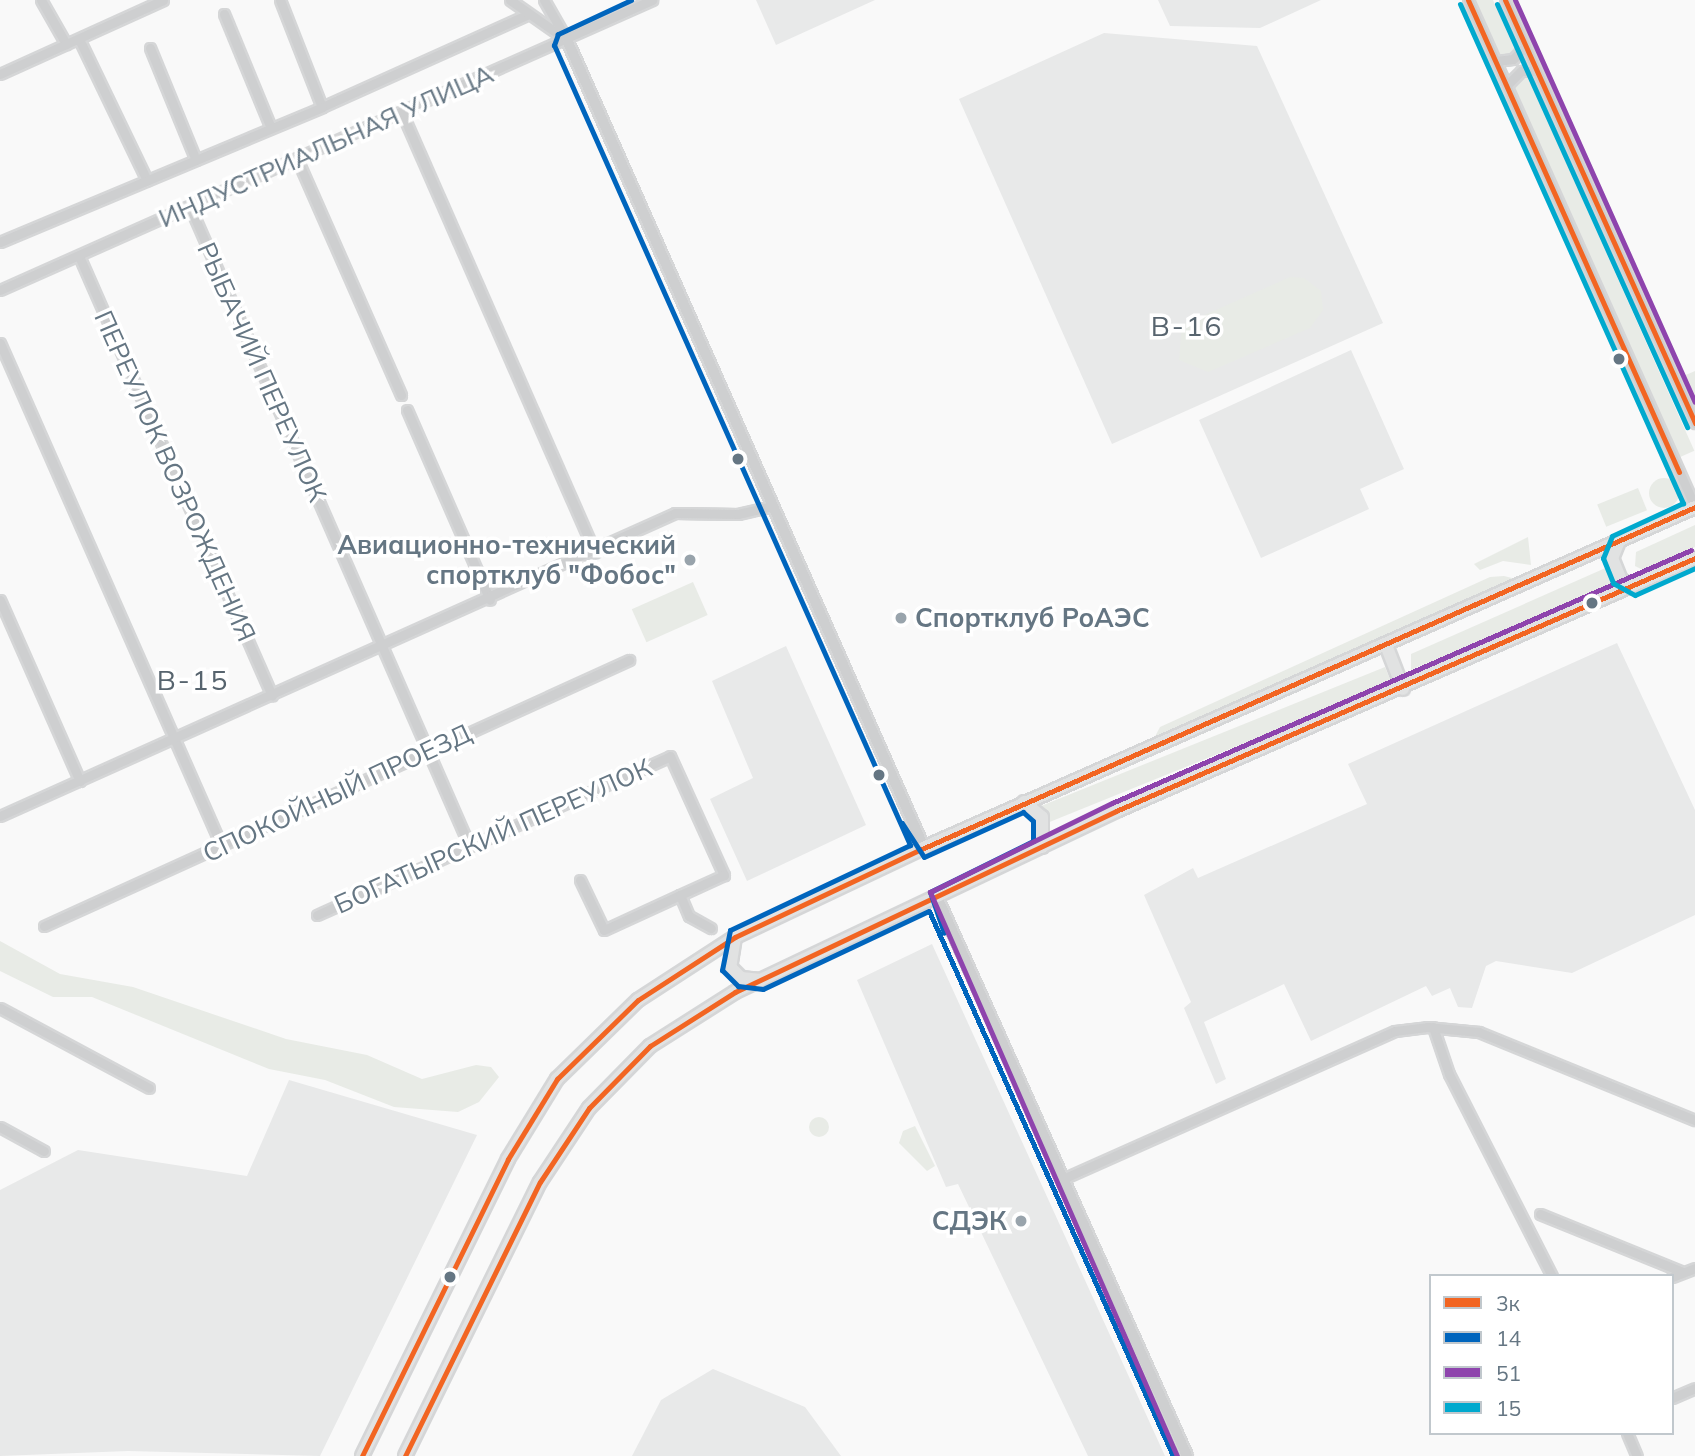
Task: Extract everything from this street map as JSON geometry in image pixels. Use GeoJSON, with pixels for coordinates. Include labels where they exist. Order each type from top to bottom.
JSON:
{"type":"FeatureCollection","features":[{"type":"Feature","properties":{"kind":"main road"},"geometry":{"type":"LineString","coordinates":[[362,1456],[508,1158],[557,1079],[638,1000],[735,937],[922,848],[1695,507]]}},
{"type":"Feature","properties":{"kind":"main road"},"geometry":{"type":"LineString","coordinates":[[1619,541],[1612,558],[1621,580],[1633,586]]}},
{"type":"Feature","properties":{"kind":"main road"},"geometry":{"type":"LineString","coordinates":[[405,1456],[473,1310],[540,1182],[589,1108],[650,1046],[761,980],[1042,847],[1695,558]]}},
{"type":"Feature","properties":{"kind":"main road"},"geometry":{"type":"LineString","coordinates":[[1386,645],[1404,689]]}},
{"type":"Feature","properties":{"kind":"main road"},"geometry":{"type":"LineString","coordinates":[[1024,802],[1042,817],[1042,847]]}},
{"type":"Feature","properties":{"kind":"main road"},"geometry":{"type":"LineString","coordinates":[[735,937],[730,967],[741,978],[761,980]]}},
{"type":"Feature","properties":{"kind":"street"},"geometry":{"type":"LineString","coordinates":[[41,0],[66,44]]}},
{"type":"Feature","properties":{"kind":"street"},"geometry":{"type":"LineString","coordinates":[[0,74],[163,0]]}},
{"type":"Feature","properties":{"kind":"street"},"geometry":{"type":"LineString","coordinates":[[280,0],[321,107]]}},
{"type":"Feature","properties":{"kind":"street"},"geometry":{"type":"LineString","coordinates":[[510,0],[564,41]]}},
{"type":"Feature","properties":{"kind":"street"},"geometry":{"type":"LineString","coordinates":[[544,0],[922,848]]}},
{"type":"Feature","properties":{"kind":"street","name":"ИНДУСТРИАЛЬНАЯ УЛИЦА"},"geometry":{"type":"LineString","coordinates":[[0,290],[652,0]]}},
{"type":"Feature","properties":{"kind":"street"},"geometry":{"type":"LineString","coordinates":[[1468,0],[1695,507]]}},
{"type":"Feature","properties":{"kind":"street"},"geometry":{"type":"LineString","coordinates":[[1505,0],[1695,424]]}},
{"type":"Feature","properties":{"kind":"street"},"geometry":{"type":"LineString","coordinates":[[224,14],[271,128]]}},
{"type":"Feature","properties":{"kind":"street"},"geometry":{"type":"LineString","coordinates":[[0,242],[321,107],[529,14]]}},
{"type":"Feature","properties":{"kind":"street"},"geometry":{"type":"LineString","coordinates":[[79,38],[147,180]]}},
{"type":"Feature","properties":{"kind":"street"},"geometry":{"type":"LineString","coordinates":[[1496,61],[1513,59],[1526,46]]}},
{"type":"Feature","properties":{"kind":"street"},"geometry":{"type":"LineString","coordinates":[[150,48],[196,160]]}},
{"type":"Feature","properties":{"kind":"street"},"geometry":{"type":"LineString","coordinates":[[1507,85],[1517,73],[1537,71]]}},
{"type":"Feature","properties":{"kind":"street"},"geometry":{"type":"LineString","coordinates":[[402,113],[595,553]]}},
{"type":"Feature","properties":{"kind":"street"},"geometry":{"type":"LineString","coordinates":[[297,159],[401,396]]}},
{"type":"Feature","properties":{"kind":"street","name":"РЫБАЧИЙ ПЕРЕУЛОК"},"geometry":{"type":"LineString","coordinates":[[190,207],[469,845]]}},
{"type":"Feature","properties":{"kind":"street","name":"ПЕРЕУЛОК ВОЗРОЖДЕНИЯ"},"geometry":{"type":"LineString","coordinates":[[79,256],[272,696]]}},
{"type":"Feature","properties":{"kind":"street"},"geometry":{"type":"LineString","coordinates":[[0,343],[222,847]]}},
{"type":"Feature","properties":{"kind":"street"},"geometry":{"type":"LineString","coordinates":[[407,410],[490,600]]}},
{"type":"Feature","properties":{"kind":"street"},"geometry":{"type":"LineString","coordinates":[[0,816],[490,600],[689,509],[738,514],[771,507]]}},
{"type":"Feature","properties":{"kind":"street"},"geometry":{"type":"LineString","coordinates":[[0,600],[79,781]]}},
{"type":"Feature","properties":{"kind":"street","name":"СПОКОЙНЫЙ ПРОЕЗД"},"geometry":{"type":"LineString","coordinates":[[44,926],[629,660]]}},
{"type":"Feature","properties":{"kind":"street","name":"БОГАТЫРСКИЙ ПЕРЕУЛОК"},"geometry":{"type":"LineString","coordinates":[[317,915],[670,756],[724,875],[680,895]]}},
{"type":"Feature","properties":{"kind":"street"},"geometry":{"type":"LineString","coordinates":[[580,880],[604,930],[680,895],[689,916],[711,928]]}},
{"type":"Feature","properties":{"kind":"street"},"geometry":{"type":"LineString","coordinates":[[935,898],[1067,1177],[1185,1456]]}},
{"type":"Feature","properties":{"kind":"street"},"geometry":{"type":"LineString","coordinates":[[935,898],[1185,1456]]}},
{"type":"Feature","properties":{"kind":"street"},"geometry":{"type":"LineString","coordinates":[[0,1008],[149,1088]]}},
{"type":"Feature","properties":{"kind":"street"},"geometry":{"type":"LineString","coordinates":[[1067,1177],[1395,1031],[1433,1027],[1479,1032],[1695,1120]]}},
{"type":"Feature","properties":{"kind":"street"},"geometry":{"type":"LineString","coordinates":[[1433,1027],[1450,1074],[1551,1274]]}},
{"type":"Feature","properties":{"kind":"street"},"geometry":{"type":"LineString","coordinates":[[0,1127],[44,1151]]}},
{"type":"Feature","properties":{"kind":"street"},"geometry":{"type":"LineString","coordinates":[[1540,1214],[1683,1272]]}},
{"type":"Feature","properties":{"kind":"street"},"geometry":{"type":"LineString","coordinates":[[1674,1276],[1695,1268]]}},
{"type":"Feature","properties":{"kind":"street"},"geometry":{"type":"LineString","coordinates":[[1674,1397],[1695,1388]]}},
{"type":"Feature","properties":{"kind":"street"},"geometry":{"type":"LineString","coordinates":[[1627,1435],[1637,1456]]}},
{"type":"Feature","properties":{"kind":"shaded area"},"geometry":{"type":"Polygon","coordinates":[[[756,0],[875,0],[776,45],[756,0]]]}},
{"type":"Feature","properties":{"kind":"shaded area"},"geometry":{"type":"Polygon","coordinates":[[[1158,0],[1321,0],[1260,28],[1170,26],[1158,0]]]}},
{"type":"Feature","properties":{"kind":"shaded area"},"geometry":{"type":"Polygon","coordinates":[[[1473,0],[1493,0],[1515,50],[1511,55],[1498,55],[1473,0]]]}},
{"type":"Feature","properties":{"kind":"shaded area"},"geometry":{"type":"Polygon","coordinates":[[[1104,33],[1257,46],[1383,323],[1112,444],[959,99],[1104,33]]]}},
{"type":"Feature","properties":{"kind":"shaded area"},"geometry":{"type":"Polygon","coordinates":[[[1528,77],[1694,451],[1678,458],[1512,84],[1528,77]]]}},
{"type":"Feature","properties":{"kind":"shaded area"},"geometry":{"type":"Polygon","coordinates":[[[1290,277],[1304,278],[1321,291],[1323,310],[1310,328],[1208,372],[1179,360],[1182,325],[1290,277]]]}},
{"type":"Feature","properties":{"kind":"shaded area"},"geometry":{"type":"Polygon","coordinates":[[[1351,350],[1404,469],[1360,489],[1369,509],[1261,558],[1199,420],[1351,350]]]}},
{"type":"Feature","properties":{"kind":"shaded area"},"geometry":{"type":"Polygon","coordinates":[[[1695,371],[1695,404],[1694,404],[1681,377],[1695,371]]]}},
{"type":"Feature","properties":{"kind":"shaded area"},"geometry":{"type":"Polygon","coordinates":[[[1664,478],[1675,482],[1679,493],[1675,504],[1664,508],[1653,504],[1649,493],[1653,482],[1664,478]]]}},
{"type":"Feature","properties":{"kind":"shaded area"},"geometry":{"type":"Polygon","coordinates":[[[1638,488],[1647,510],[1606,527],[1597,504],[1638,488]]]}},
{"type":"Feature","properties":{"kind":"shaded area"},"geometry":{"type":"Polygon","coordinates":[[[1695,525],[1695,547],[1643,570],[1635,566],[1636,552],[1695,525]]]}},
{"type":"Feature","properties":{"kind":"shaded area"},"geometry":{"type":"Polygon","coordinates":[[[1528,537],[1531,565],[1503,561],[1480,570],[1474,564],[1528,537]]]}},
{"type":"Feature","properties":{"kind":"shaded area"},"geometry":{"type":"Polygon","coordinates":[[[1610,566],[1618,583],[1411,670],[1411,654],[1610,566]]]}},
{"type":"Feature","properties":{"kind":"shaded area"},"geometry":{"type":"Polygon","coordinates":[[[1490,577],[1516,579],[1150,746],[1160,727],[1490,577]]]}},
{"type":"Feature","properties":{"kind":"shaded area"},"geometry":{"type":"Polygon","coordinates":[[[693,582],[708,615],[646,642],[632,609],[693,582]]]}},
{"type":"Feature","properties":{"kind":"shaded area"},"geometry":{"type":"Polygon","coordinates":[[[1617,643],[1695,810],[1695,915],[1572,973],[1496,961],[1486,966],[1472,1008],[1458,1007],[1450,988],[1432,996],[1426,986],[1311,1041],[1284,984],[1204,1022],[1226,1079],[1216,1084],[1184,1008],[1191,1002],[1144,895],[1193,868],[1198,878],[1367,804],[1348,764],[1617,643]]]}},
{"type":"Feature","properties":{"kind":"shaded area"},"geometry":{"type":"Polygon","coordinates":[[[786,646],[866,825],[747,881],[710,799],[753,778],[712,681],[786,646]]]}},
{"type":"Feature","properties":{"kind":"shaded area"},"geometry":{"type":"Polygon","coordinates":[[[1385,667],[1392,684],[1048,823],[1041,806],[1385,667]]]}},
{"type":"Feature","properties":{"kind":"shaded area"},"geometry":{"type":"Polygon","coordinates":[[[0,941],[60,974],[133,987],[286,1039],[367,1055],[422,1079],[476,1065],[491,1067],[499,1077],[479,1102],[458,1112],[394,1107],[325,1080],[269,1069],[92,997],[53,997],[0,971],[0,941]]]}},
{"type":"Feature","properties":{"kind":"shaded area"},"geometry":{"type":"Polygon","coordinates":[[[932,944],[1165,1456],[1088,1456],[958,1184],[946,1187],[857,980],[932,944]]]}},
{"type":"Feature","properties":{"kind":"shaded area"},"geometry":{"type":"Polygon","coordinates":[[[289,1080],[477,1135],[320,1456],[128,1451],[0,1456],[0,1190],[78,1150],[247,1176],[289,1080]]]}},
{"type":"Feature","properties":{"kind":"shaded area"},"geometry":{"type":"Polygon","coordinates":[[[819,1117],[826,1120],[829,1127],[826,1134],[819,1137],[812,1134],[809,1127],[812,1120],[819,1117]]]}},
{"type":"Feature","properties":{"kind":"shaded area"},"geometry":{"type":"Polygon","coordinates":[[[915,1126],[935,1166],[927,1171],[899,1143],[903,1131],[915,1126]]]}},
{"type":"Feature","properties":{"kind":"shaded area"},"geometry":{"type":"Polygon","coordinates":[[[713,1369],[805,1407],[841,1456],[632,1456],[661,1400],[713,1369]]]}},
{"type":"Feature","properties":{"kind":"transit line","name":"14"},"geometry":{"type":"LineString","coordinates":[[631,0],[558,34],[554,45],[910,845],[730,930],[722,970],[738,986],[763,989],[929,911],[1173,1456]]}},
{"type":"Feature","properties":{"kind":"transit line","name":"3к"},"geometry":{"type":"LineString","coordinates":[[1468,0],[1679,472]]}},
{"type":"Feature","properties":{"kind":"transit line","name":"3к"},"geometry":{"type":"LineString","coordinates":[[1505,0],[1695,423]]}},
{"type":"Feature","properties":{"kind":"transit line","name":"51"},"geometry":{"type":"LineString","coordinates":[[1515,0],[1695,402]]}},
{"type":"Feature","properties":{"kind":"transit line","name":"15"},"geometry":{"type":"LineString","coordinates":[[1460,4],[1683,503],[1612,536],[1603,558],[1613,583],[1635,595],[1695,568]]}},
{"type":"Feature","properties":{"kind":"transit line","name":"15"},"geometry":{"type":"LineString","coordinates":[[1497,4],[1687,427]]}},
{"type":"Feature","properties":{"kind":"transit line","name":"3к"},"geometry":{"type":"LineString","coordinates":[[924,848],[1695,507]]}},
{"type":"Feature","properties":{"kind":"transit line","name":"51"},"geometry":{"type":"LineString","coordinates":[[1177,1456],[930,892],[1112,803],[1691,550]]}},
{"type":"Feature","properties":{"kind":"transit line","name":"3к"},"geometry":{"type":"LineString","coordinates":[[405,1456],[540,1182],[589,1108],[650,1046],[735,992],[1116,811],[1695,558]]}},
{"type":"Feature","properties":{"kind":"transit line","name":"14"},"geometry":{"type":"LineString","coordinates":[[902,823],[924,857],[1023,812],[1033,821],[1033,841],[930,892],[944,933]]}},
{"type":"Feature","properties":{"kind":"transit line","name":"3к"},"geometry":{"type":"LineString","coordinates":[[362,1456],[508,1159],[557,1079],[638,1000],[735,937],[921,849]]}},
{"type":"Feature","properties":{"kind":"place","name":"Авиационно-технический спортклуб \"Фобос\""},"geometry":{"type":"Point","coordinates":[690,560]}},
{"type":"Feature","properties":{"kind":"place","name":"Спортклуб РоАЭС"},"geometry":{"type":"Point","coordinates":[901,618]}},
{"type":"Feature","properties":{"kind":"place","name":"СДЭК"},"geometry":{"type":"Point","coordinates":[1021,1221]}},
{"type":"Feature","properties":{"kind":"district","name":"В-16"},"geometry":{"type":"Point","coordinates":[1187,326]}},
{"type":"Feature","properties":{"kind":"district","name":"В-15"},"geometry":{"type":"Point","coordinates":[193,680]}}]}
